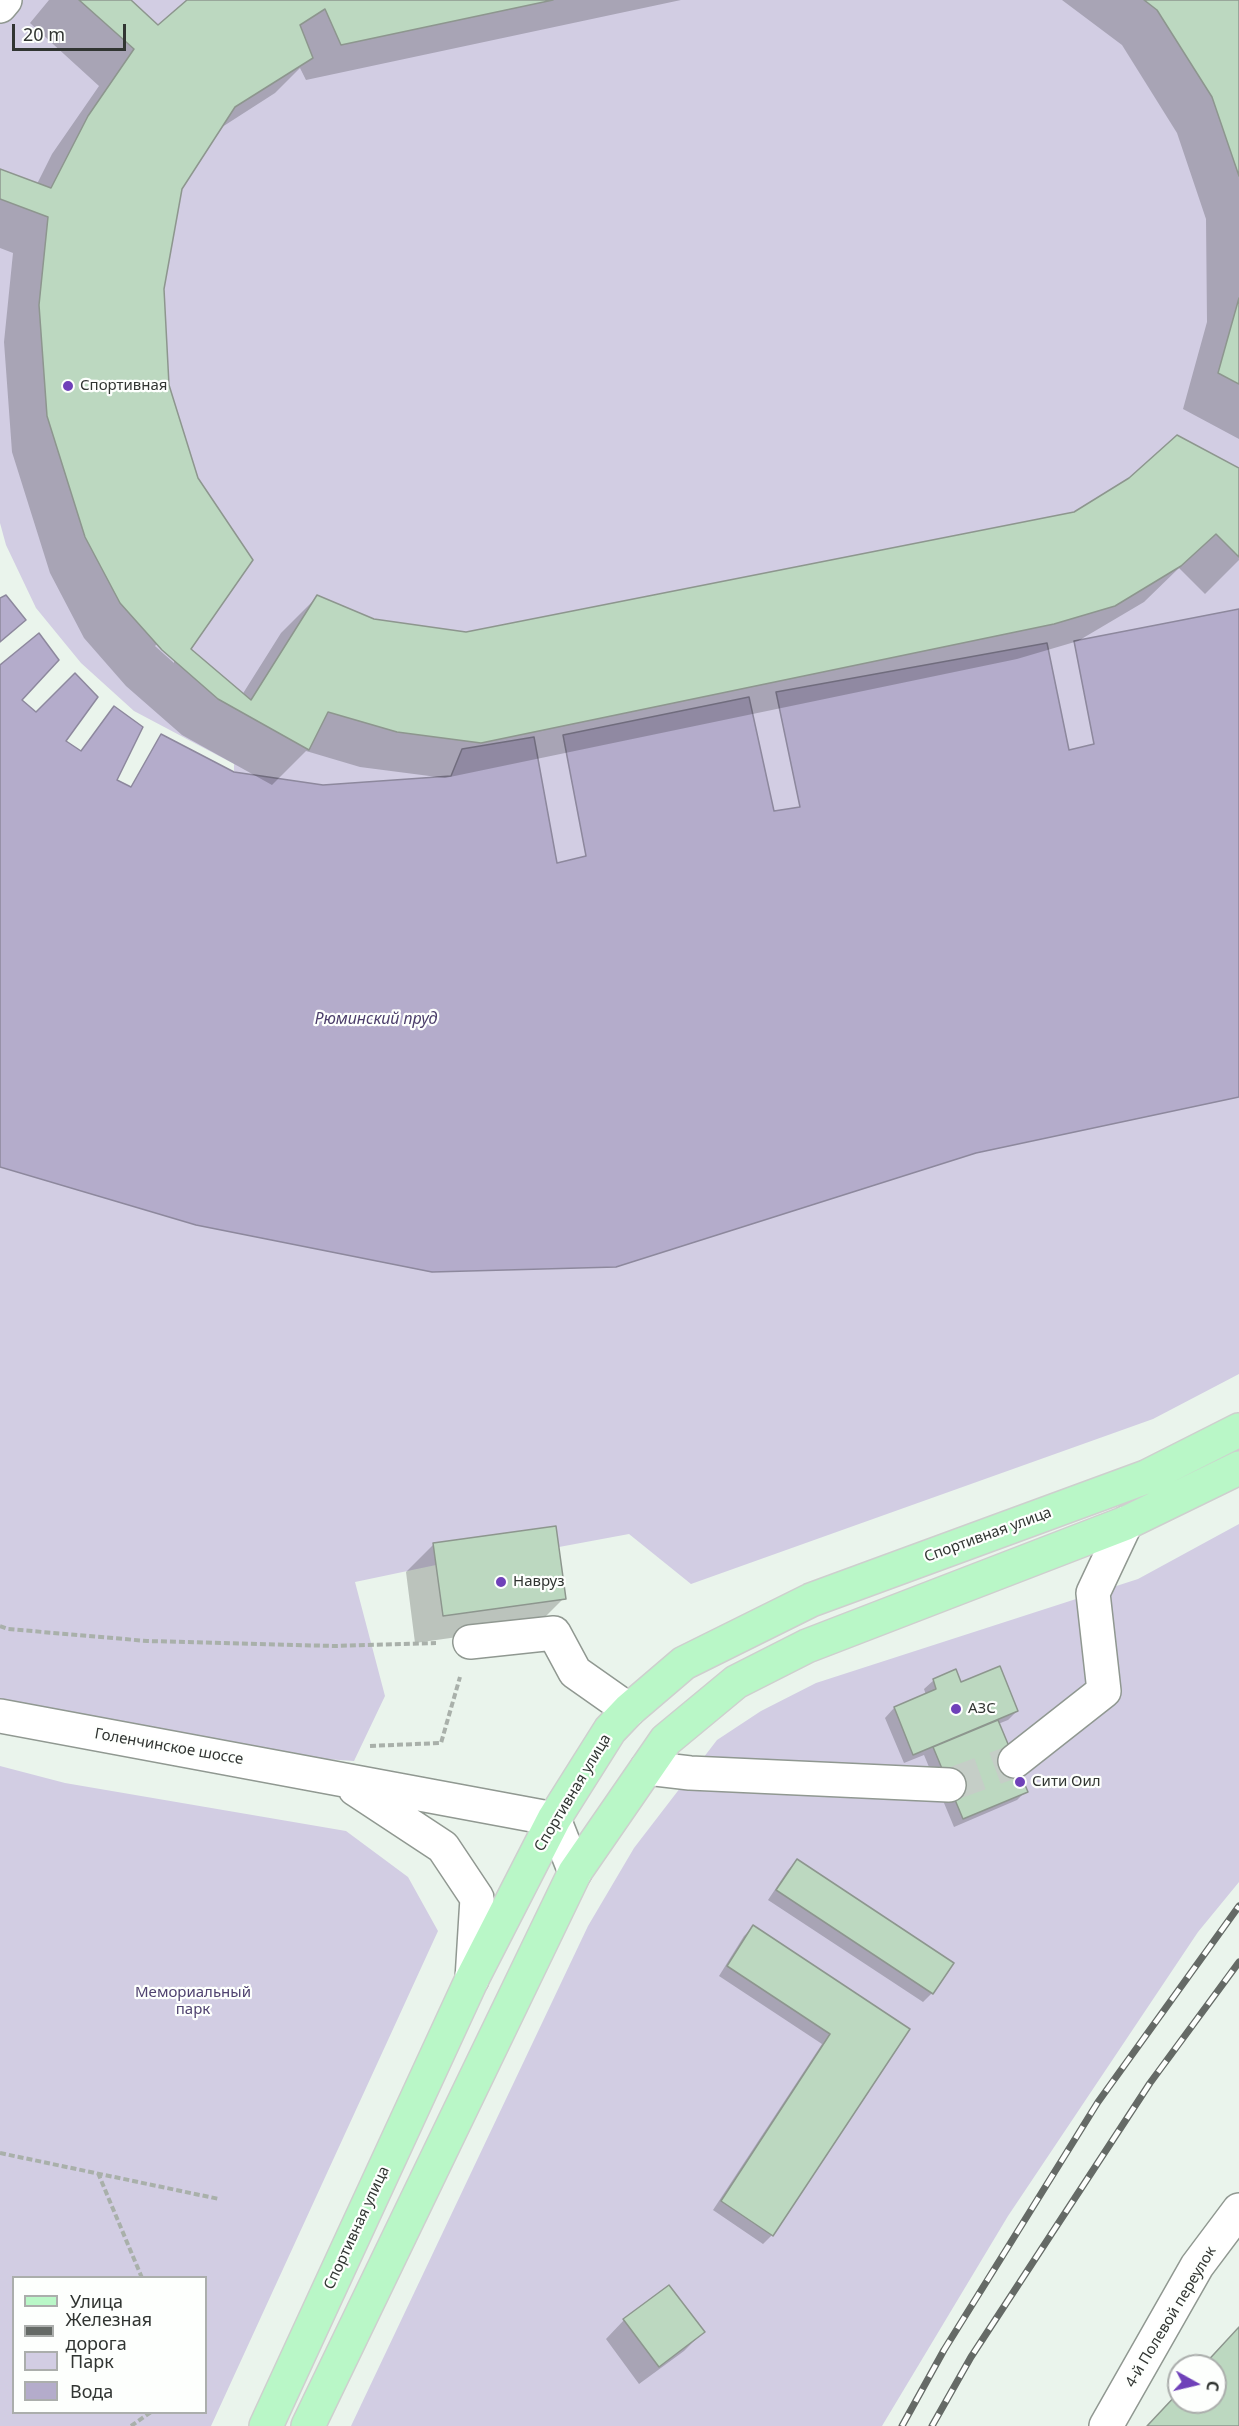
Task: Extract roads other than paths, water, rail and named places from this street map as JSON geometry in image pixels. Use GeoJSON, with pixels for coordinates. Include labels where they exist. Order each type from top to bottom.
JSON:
{"type":"FeatureCollection","features":[{"type":"Feature","properties":{"kind":"main road","name":"Спортивная улица"},"geometry":{"type":"LineString","coordinates":[[266,2426],[472,1979],[554,1820],[610,1730],[629,1710],[684,1663],[811,1600],[1146,1477],[1239,1430]]}},
{"type":"Feature","properties":{"kind":"main road"},"geometry":{"type":"LineString","coordinates":[[308,2426],[575,1872],[666,1740],[736,1682],[807,1646],[1126,1522],[1239,1468]]}},
{"type":"Feature","properties":{"kind":"street"},"geometry":{"type":"LineString","coordinates":[[0,6],[5,0]]}},
{"type":"Feature","properties":{"kind":"street"},"geometry":{"type":"LineString","coordinates":[[1015,1761],[1104,1691],[1093,1593],[1126,1522]]}},
{"type":"Feature","properties":{"kind":"street"},"geometry":{"type":"LineString","coordinates":[[470,1642],[554,1633],[575,1672],[629,1710]]}},
{"type":"Feature","properties":{"kind":"street","name":"Голенчинское шоссе"},"geometry":{"type":"LineString","coordinates":[[0,1716],[554,1820]]}},
{"type":"Feature","properties":{"kind":"street"},"geometry":{"type":"LineString","coordinates":[[647,1768],[690,1773],[949,1785]]}},
{"type":"Feature","properties":{"kind":"street","name":"Голенчинское шоссе"},"geometry":{"type":"LineString","coordinates":[[338,1778],[443,1847],[477,1898],[472,1979]]}},
{"type":"Feature","properties":{"kind":"street"},"geometry":{"type":"LineString","coordinates":[[554,1820],[575,1872]]}},
{"type":"Feature","properties":{"kind":"street","name":"4-й Полевой переулок"},"geometry":{"type":"LineString","coordinates":[[1106,2426],[1197,2266],[1239,2210]]}},
{"type":"Feature","properties":{"kind":"water"},"geometry":{"type":"Polygon","coordinates":[[[6,595],[26,620],[0,642],[0,598],[6,595]]]}},
{"type":"Feature","properties":{"kind":"water","name":"Рюминский пруд"},"geometry":{"type":"Polygon","coordinates":[[[1239,609],[1239,1097],[976,1153],[616,1267],[432,1272],[196,1225],[0,1167],[0,665],[39,633],[59,660],[22,700],[36,712],[75,673],[98,697],[66,741],[81,751],[114,706],[143,727],[117,780],[131,787],[161,734],[234,772],[323,785],[451,776],[462,749],[534,737],[557,863],[586,856],[563,735],[749,697],[774,811],[800,807],[776,692],[1047,643],[1069,750],[1094,744],[1074,641],[1239,609]]]}},
{"type":"Feature","properties":{"kind":"tunnel"},"geometry":{"type":"LineString","coordinates":[[949,1785],[1015,1761]]}},
{"type":"Feature","properties":{"kind":"railway"},"geometry":{"type":"LineString","coordinates":[[902,2426],[944,2350],[1098,2102],[1239,1906]]}},
{"type":"Feature","properties":{"kind":"railway"},"geometry":{"type":"LineString","coordinates":[[932,2426],[971,2357],[1150,2083],[1239,1962]]}},
{"type":"Feature","properties":{"kind":"place","name":"Спортивная"},"geometry":{"type":"Point","coordinates":[68,386]}},
{"type":"Feature","properties":{"kind":"place","name":"Навруз"},"geometry":{"type":"Point","coordinates":[501,1582]}},
{"type":"Feature","properties":{"kind":"place","name":"АЗС"},"geometry":{"type":"Point","coordinates":[956,1709]}},
{"type":"Feature","properties":{"kind":"place","name":"Сити Оил"},"geometry":{"type":"Point","coordinates":[1020,1782]}},
{"type":"Feature","properties":{"kind":"park label","name":"Мемориальный парк"},"geometry":{"type":"Point","coordinates":[193,2002]}}]}
